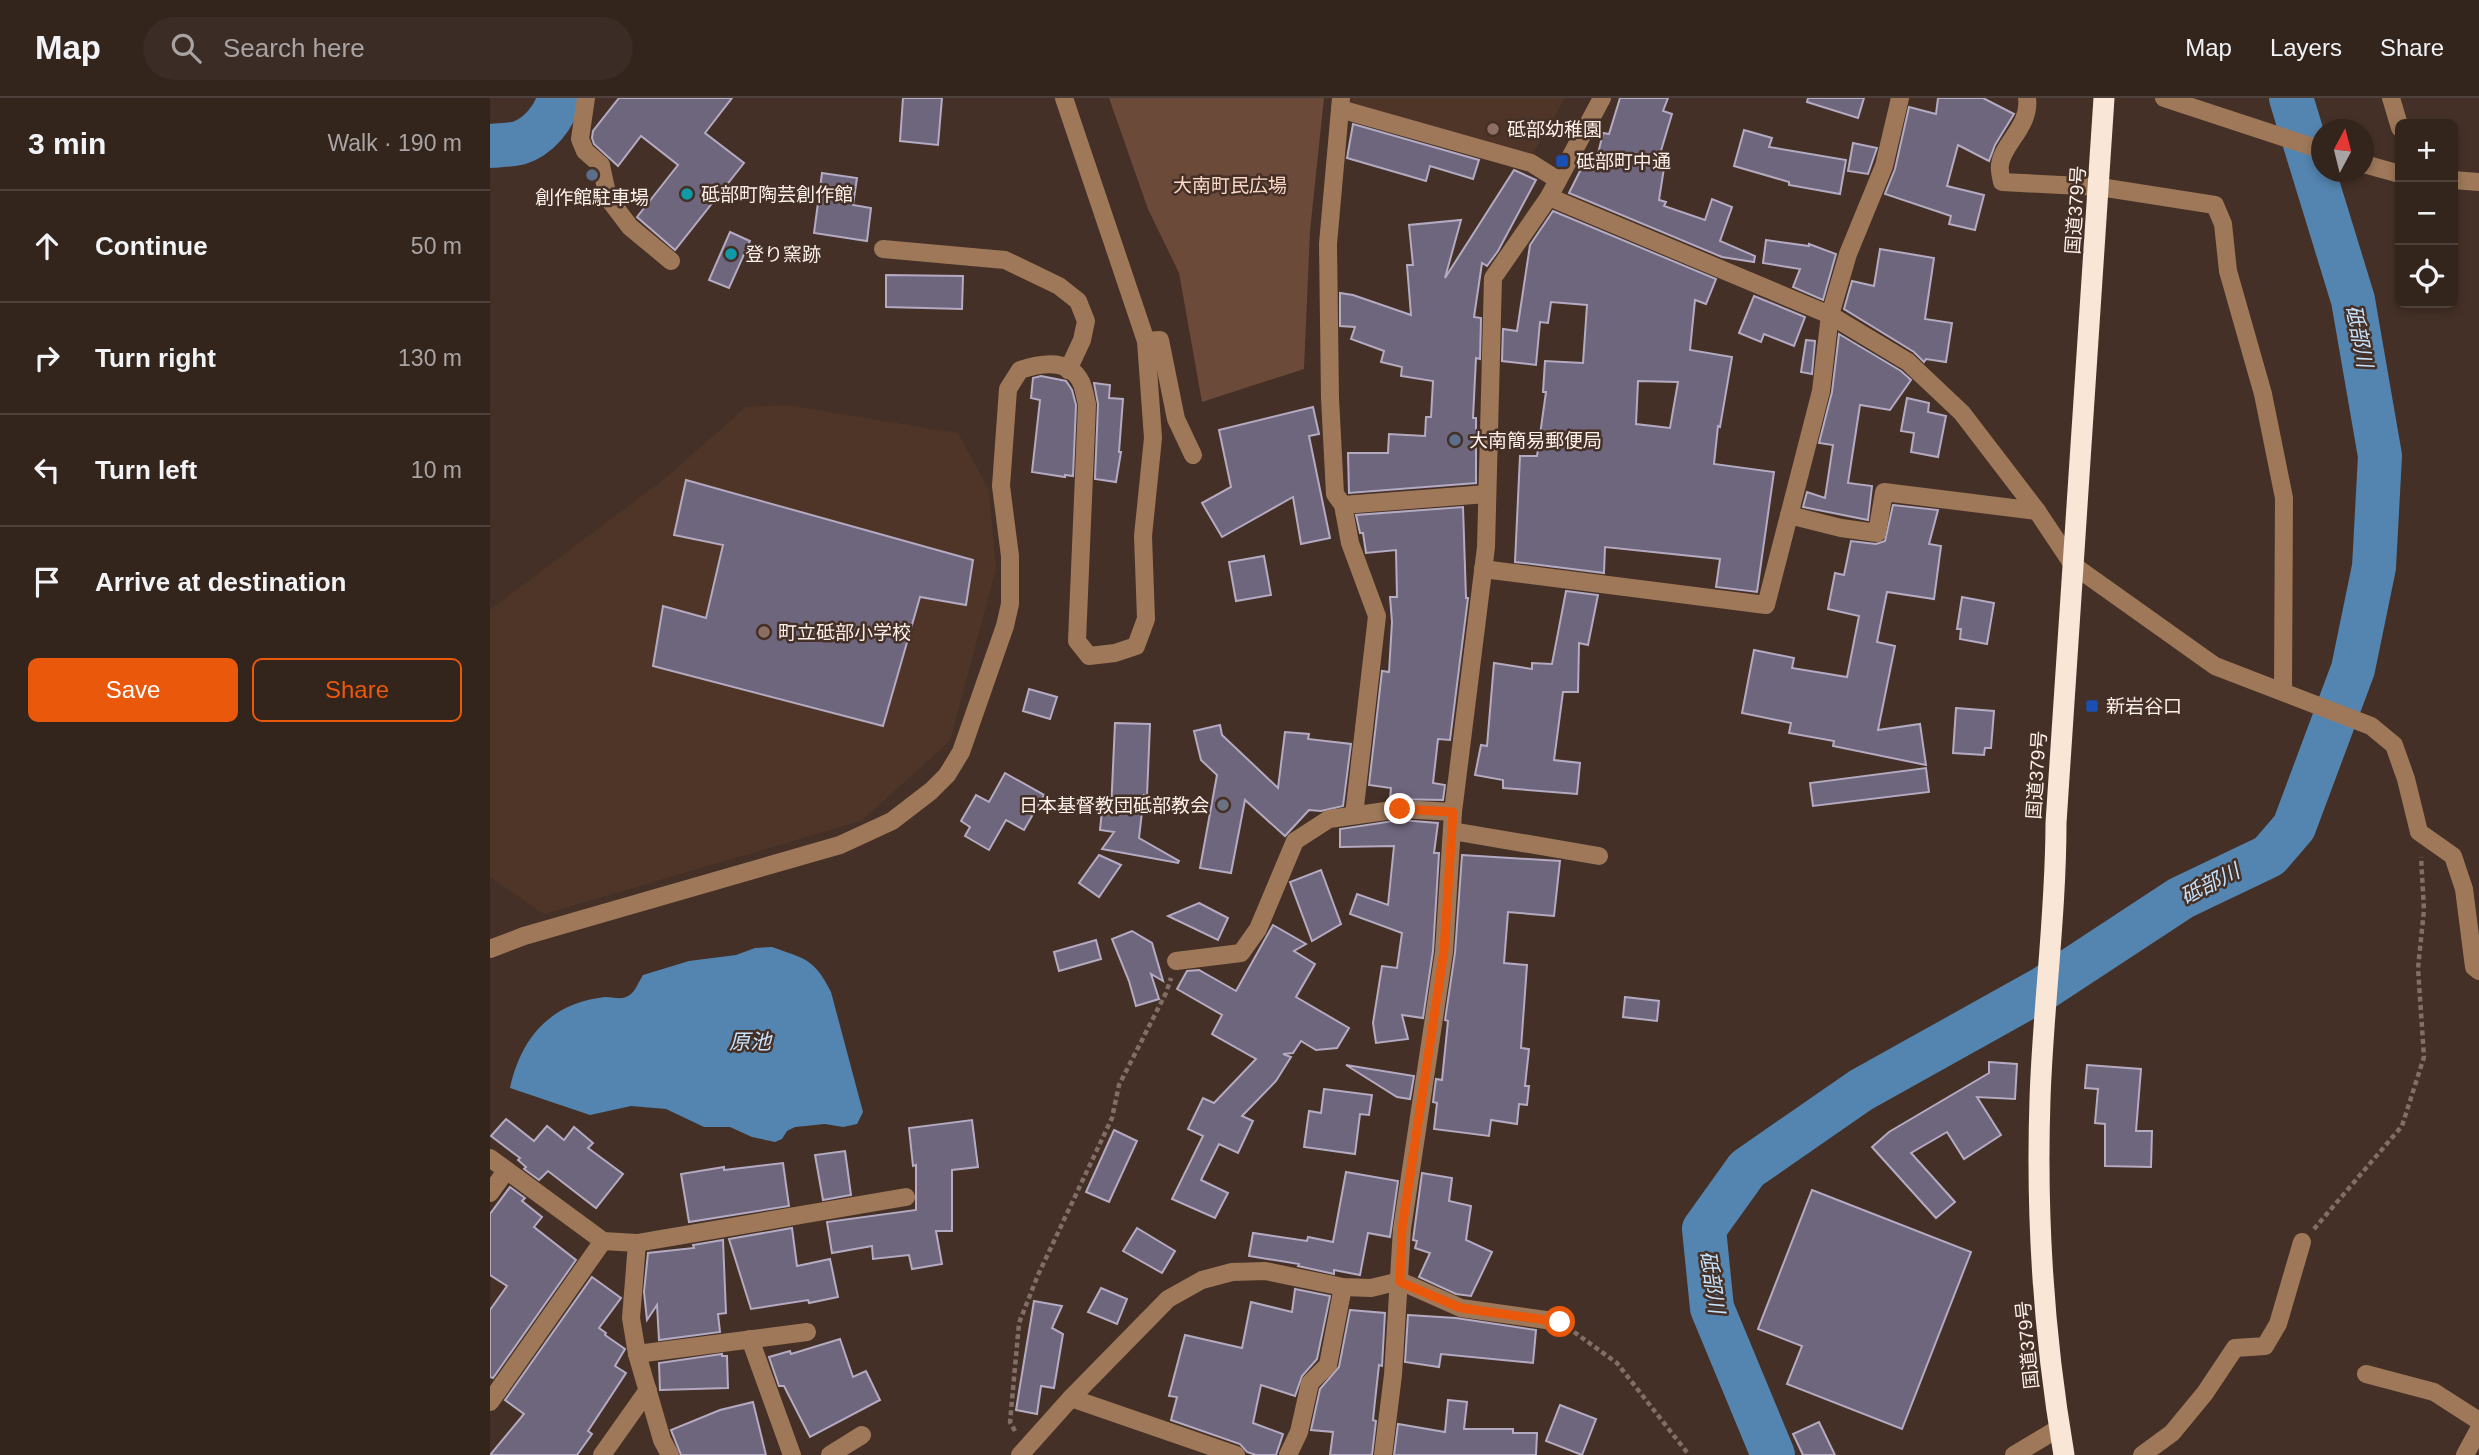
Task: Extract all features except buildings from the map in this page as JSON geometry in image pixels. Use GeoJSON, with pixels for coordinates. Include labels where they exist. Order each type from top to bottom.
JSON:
{"type":"FeatureCollection","features":[{"type":"Feature","properties":{"kind":"highway","name":"国道379号"},"geometry":{"type":"LineString","coordinates":[[2064,1455],[2044,1294],[2040,1209],[2040,1099],[2104,98]]}},
{"type":"Feature","properties":{"kind":"street"},"geometry":{"type":"LineString","coordinates":[[586,98],[580,139],[585,151],[601,165],[608,198],[631,227],[671,261]]}},
{"type":"Feature","properties":{"kind":"street"},"geometry":{"type":"LineString","coordinates":[[490,949],[524,936],[840,845],[892,821],[947,775],[961,752],[1005,626],[1010,604],[1010,556],[1001,486],[1008,389],[1020,370],[1040,363],[1061,365],[1080,380],[1087,404],[1077,641],[1089,656],[1115,653],[1136,646],[1146,619],[1143,536],[1153,438],[1146,341],[1064,98]]}},
{"type":"Feature","properties":{"kind":"street"},"geometry":{"type":"LineString","coordinates":[[1383,1455],[1393,1375],[1402,1229],[1444,951],[1453,812],[1483,569],[1493,278],[1549,197],[1602,98]]}},
{"type":"Feature","properties":{"kind":"street"},"geometry":{"type":"LineString","coordinates":[[1483,569],[1766,605],[1821,391],[1830,315],[1847,254],[1884,166],[1900,98]]}},
{"type":"Feature","properties":{"kind":"street"},"geometry":{"type":"LineString","coordinates":[[2027,98],[2024,121],[2000,164],[2002,182],[2100,187],[2215,205],[2222,224],[2228,271],[2263,394],[2284,498],[2287,693]]}},
{"type":"Feature","properties":{"kind":"street"},"geometry":{"type":"LineString","coordinates":[[2164,98],[2311,146]]}},
{"type":"Feature","properties":{"kind":"street"},"geometry":{"type":"LineString","coordinates":[[2391,98],[2397,119]]}},
{"type":"Feature","properties":{"kind":"street"},"geometry":{"type":"LineString","coordinates":[[1354,816],[1377,616],[1350,543],[1343,505],[1335,494],[1330,398],[1328,244],[1341,104],[1531,163],[1558,180]]}},
{"type":"Feature","properties":{"kind":"street"},"geometry":{"type":"LineString","coordinates":[[2374,167],[2394,174]]}},
{"type":"Feature","properties":{"kind":"street"},"geometry":{"type":"LineString","coordinates":[[2458,180],[2479,182]]}},
{"type":"Feature","properties":{"kind":"street"},"geometry":{"type":"LineString","coordinates":[[1549,197],[1830,315],[1908,362],[1962,413],[2037,511],[2073,565],[2215,666],[2371,726],[2394,746],[2406,779],[2419,832],[2452,856],[2472,887],[2474,967],[2479,971]]}},
{"type":"Feature","properties":{"kind":"street"},"geometry":{"type":"LineString","coordinates":[[883,249],[1005,260],[1059,286],[1079,301],[1086,321],[1082,340],[1068,370]]}},
{"type":"Feature","properties":{"kind":"street"},"geometry":{"type":"LineString","coordinates":[[1146,341],[1160,340],[1176,419],[1193,456]]}},
{"type":"Feature","properties":{"kind":"street"},"geometry":{"type":"LineString","coordinates":[[1789,515],[1841,528],[1877,533],[1884,492],[2037,511]]}},
{"type":"Feature","properties":{"kind":"street"},"geometry":{"type":"LineString","coordinates":[[1343,505],[1487,494]]}},
{"type":"Feature","properties":{"kind":"street"},"geometry":{"type":"LineString","coordinates":[[1176,961],[1241,953],[1258,929],[1295,841],[1328,819],[1400,809],[1453,812]]}},
{"type":"Feature","properties":{"kind":"street"},"geometry":{"type":"LineString","coordinates":[[1452,831],[1600,856]]}},
{"type":"Feature","properties":{"kind":"street"},"geometry":{"type":"LineString","coordinates":[[490,1158],[603,1241],[637,1243],[906,1197]]}},
{"type":"Feature","properties":{"kind":"street"},"geometry":{"type":"LineString","coordinates":[[490,1193],[506,1171]]}},
{"type":"Feature","properties":{"kind":"street"},"geometry":{"type":"LineString","coordinates":[[490,1402],[603,1241]]}},
{"type":"Feature","properties":{"kind":"street"},"geometry":{"type":"LineString","coordinates":[[2141,1455],[2172,1433],[2205,1393],[2235,1348],[2264,1346],[2278,1324],[2302,1242]]}},
{"type":"Feature","properties":{"kind":"street"},"geometry":{"type":"LineString","coordinates":[[637,1243],[631,1318],[637,1354],[662,1440],[670,1455]]}},
{"type":"Feature","properties":{"kind":"street"},"geometry":{"type":"LineString","coordinates":[[1023,1451],[1070,1398],[1168,1299],[1202,1280],[1232,1272],[1265,1271],[1343,1287],[1371,1288],[1400,1282],[1461,1308],[1560,1322]]}},
{"type":"Feature","properties":{"kind":"street"},"geometry":{"type":"LineString","coordinates":[[1288,1455],[1298,1432],[1310,1383],[1328,1365],[1343,1287]]}},
{"type":"Feature","properties":{"kind":"street"},"geometry":{"type":"LineString","coordinates":[[637,1354],[807,1332]]}},
{"type":"Feature","properties":{"kind":"street"},"geometry":{"type":"LineString","coordinates":[[750,1339],[792,1455]]}},
{"type":"Feature","properties":{"kind":"street"},"geometry":{"type":"LineString","coordinates":[[2366,1374],[2434,1392],[2479,1421]]}},
{"type":"Feature","properties":{"kind":"street"},"geometry":{"type":"LineString","coordinates":[[602,1455],[648,1390]]}},
{"type":"Feature","properties":{"kind":"street"},"geometry":{"type":"LineString","coordinates":[[1070,1398],[1236,1455]]}},
{"type":"Feature","properties":{"kind":"street"},"geometry":{"type":"LineString","coordinates":[[2014,1455],[2059,1428]]}},
{"type":"Feature","properties":{"kind":"street"},"geometry":{"type":"LineString","coordinates":[[2465,1455],[2479,1429]]}},
{"type":"Feature","properties":{"kind":"street"},"geometry":{"type":"LineString","coordinates":[[830,1455],[862,1435]]}},
{"type":"Feature","properties":{"kind":"path"},"geometry":{"type":"LineString","coordinates":[[2302,1242],[2402,1126],[2424,1057],[2418,968],[2424,910],[2419,832]]}},
{"type":"Feature","properties":{"kind":"path"},"geometry":{"type":"LineString","coordinates":[[1023,1451],[1010,1422],[1019,1323],[1038,1275],[1112,1118],[1119,1085],[1166,993],[1176,961]]}},
{"type":"Feature","properties":{"kind":"path"},"geometry":{"type":"LineString","coordinates":[[1560,1322],[1617,1363],[1689,1455]]}},
{"type":"Feature","properties":{"kind":"shaded area","name":"砥部幼稚園"},"geometry":{"type":"Polygon","coordinates":[[[1348,98],[1565,98],[1532,155],[1347,103],[1348,98]]]}},
{"type":"Feature","properties":{"kind":"shaded area"},"geometry":{"type":"Polygon","coordinates":[[[787,405],[958,433],[989,490],[996,569],[950,741],[861,821],[544,914],[490,877],[490,610],[662,481],[746,407],[787,405]]]}},
{"type":"Feature","properties":{"kind":"green space","name":"大南町民広場"},"geometry":{"type":"Polygon","coordinates":[[[1109,98],[1324,98],[1310,231],[1304,369],[1202,402],[1179,273],[1148,209],[1109,98]]]}},
{"type":"Feature","properties":{"kind":"water","name":"原池"},"geometry":{"type":"Polygon","coordinates":[[[772,947],[808,961],[819,972],[831,992],[863,1112],[857,1124],[843,1127],[825,1124],[795,1127],[775,1142],[752,1137],[730,1127],[704,1127],[666,1109],[631,1106],[590,1115],[510,1088],[515,1070],[530,1039],[554,1015],[568,1007],[605,997],[628,996],[643,975],[689,961],[772,947]]]}},
{"type":"Feature","properties":{"kind":"waterway"},"geometry":{"type":"LineString","coordinates":[[490,146],[519,143],[533,136],[550,119],[559,98]]}},
{"type":"Feature","properties":{"kind":"waterway","name":"砥部川"},"geometry":{"type":"LineString","coordinates":[[1773,1455],[1712,1308],[1704,1229],[1747,1169],[1861,1090],[2044,988],[2181,898],[2269,856],[2294,827],[2353,669],[2374,567],[2380,456],[2353,300],[2291,98]]}},
{"type":"Feature","properties":{"kind":"place","name":"砥部幼稚園"},"geometry":{"type":"Point","coordinates":[1493,129]}},
{"type":"Feature","properties":{"kind":"place","name":"砥部町中通"},"geometry":{"type":"Point","coordinates":[1562,161]}},
{"type":"Feature","properties":{"kind":"place","name":"創作館駐車場"},"geometry":{"type":"Point","coordinates":[592,175]}},
{"type":"Feature","properties":{"kind":"place","name":"砥部町陶芸創作館"},"geometry":{"type":"Point","coordinates":[687,194]}},
{"type":"Feature","properties":{"kind":"place","name":"登り窯跡"},"geometry":{"type":"Point","coordinates":[731,254]}},
{"type":"Feature","properties":{"kind":"place","name":"大南簡易郵便局"},"geometry":{"type":"Point","coordinates":[1455,440]}},
{"type":"Feature","properties":{"kind":"place","name":"町立砥部小学校"},"geometry":{"type":"Point","coordinates":[764,632]}},
{"type":"Feature","properties":{"kind":"place","name":"新岩谷口"},"geometry":{"type":"Point","coordinates":[2092,706]}},
{"type":"Feature","properties":{"kind":"place","name":"日本基督教団砥部教会"},"geometry":{"type":"Point","coordinates":[1223,805]}},
{"type":"Feature","properties":{"kind":"route"},"geometry":{"type":"LineString","coordinates":[[1400,809],[1453,812],[1444,951],[1402,1229],[1400,1282],[1461,1308],[1560,1322]]}}]}
